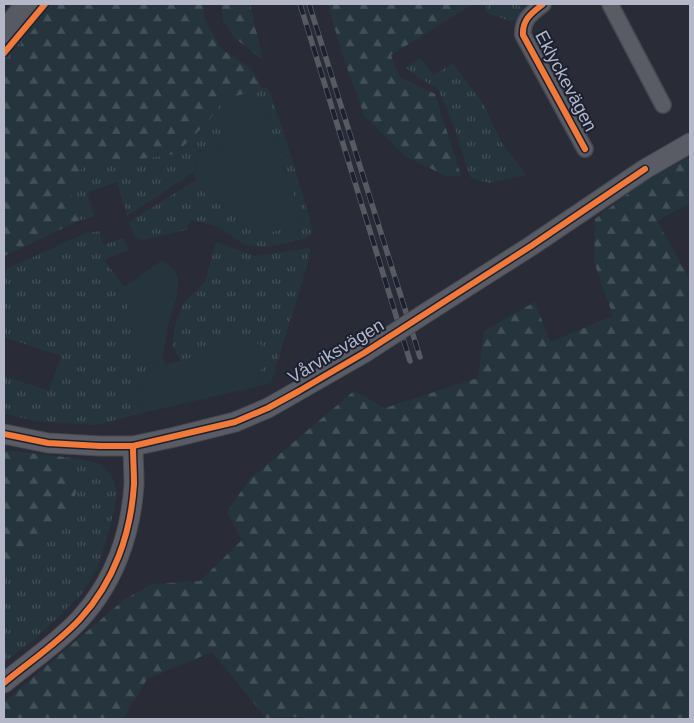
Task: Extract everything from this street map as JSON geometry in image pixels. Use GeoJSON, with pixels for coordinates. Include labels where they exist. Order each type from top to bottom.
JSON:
{"type":"FeatureCollection","features":[{"type":"Feature","properties":{"kind":"main road"},"geometry":{"type":"LineString","coordinates":[[4,32],[27,4]]}},
{"type":"Feature","properties":{"kind":"street","name":"Eklyckevägen"},"geometry":{"type":"LineString","coordinates":[[543,4],[526,18],[523,35],[585,149]]}},
{"type":"Feature","properties":{"kind":"street"},"geometry":{"type":"LineString","coordinates":[[610,4],[663,105]]}},
{"type":"Feature","properties":{"kind":"street","name":"Vårviksvägen"},"geometry":{"type":"LineString","coordinates":[[4,434],[48,443],[133,446],[235,422],[268,408],[364,353],[531,246],[645,169],[690,143]]}},
{"type":"Feature","properties":{"kind":"street"},"geometry":{"type":"LineString","coordinates":[[4,682],[79,620],[110,578],[119,556],[127,527],[134,484],[133,446]]}},
{"type":"Feature","properties":{"kind":"green space"},"geometry":{"type":"Polygon","coordinates":[[[47,4],[54,4],[4,66],[4,57],[47,4]]]}},
{"type":"Feature","properties":{"kind":"green space"},"geometry":{"type":"Polygon","coordinates":[[[54,4],[203,4],[204,17],[220,48],[251,69],[263,89],[224,99],[207,123],[175,154],[134,160],[85,162],[70,190],[78,221],[4,256],[4,66],[54,4]]]}},
{"type":"Feature","properties":{"kind":"green space"},"geometry":{"type":"Polygon","coordinates":[[[221,4],[250,4],[263,60],[236,39],[223,21],[221,4]]]}},
{"type":"Feature","properties":{"kind":"green space"},"geometry":{"type":"Polygon","coordinates":[[[328,4],[473,4],[391,55],[400,77],[435,94],[461,176],[446,176],[405,156],[364,115],[342,54],[328,4]]]}},
{"type":"Feature","properties":{"kind":"green space"},"geometry":{"type":"Polygon","coordinates":[[[487,4],[517,4],[524,10],[513,22],[485,12],[487,4]]]}},
{"type":"Feature","properties":{"kind":"green space"},"geometry":{"type":"Polygon","coordinates":[[[420,58],[434,75],[453,63],[484,105],[501,142],[526,175],[489,183],[470,177],[456,131],[438,89],[405,67],[420,58]]]}},
{"type":"Feature","properties":{"kind":"green space"},"geometry":{"type":"Polygon","coordinates":[[[268,87],[287,143],[310,220],[312,234],[304,239],[267,247],[246,245],[216,226],[191,220],[186,230],[143,240],[134,236],[129,222],[196,180],[206,194],[303,223],[260,98],[221,128],[224,147],[197,152],[194,172],[127,216],[117,182],[87,192],[94,216],[78,221],[70,190],[85,162],[134,160],[175,154],[207,123],[224,99],[268,87]]]}},
{"type":"Feature","properties":{"kind":"green space"},"geometry":{"type":"Polygon","coordinates":[[[260,98],[303,223],[259,236],[206,194],[194,176],[197,152],[224,147],[221,128],[229,109],[260,98]]]}},
{"type":"Feature","properties":{"kind":"green space"},"geometry":{"type":"Polygon","coordinates":[[[690,153],[690,203],[657,221],[690,280],[690,719],[305,719],[303,717],[277,717],[267,719],[212,652],[147,679],[123,719],[4,719],[4,702],[125,599],[153,584],[200,581],[242,540],[227,512],[249,480],[354,391],[385,408],[478,378],[484,331],[535,302],[550,342],[613,316],[594,262],[595,219],[641,184],[690,153]]]}},
{"type":"Feature","properties":{"kind":"green space"},"geometry":{"type":"Polygon","coordinates":[[[99,231],[103,245],[124,238],[128,250],[104,260],[124,287],[140,365],[162,358],[166,364],[151,368],[136,394],[142,413],[96,425],[34,421],[4,413],[4,376],[49,391],[61,356],[4,337],[4,270],[86,233],[99,231]]]}},
{"type":"Feature","properties":{"kind":"green space"},"geometry":{"type":"Polygon","coordinates":[[[216,242],[254,256],[310,248],[308,262],[271,383],[255,387],[266,356],[225,338],[214,352],[181,361],[172,345],[175,326],[183,304],[205,282],[216,242]]]}},
{"type":"Feature","properties":{"kind":"green space"},"geometry":{"type":"Polygon","coordinates":[[[161,261],[170,266],[175,272],[178,279],[177,296],[169,322],[162,358],[140,366],[124,287],[161,261]]]}},
{"type":"Feature","properties":{"kind":"green space"},"geometry":{"type":"Polygon","coordinates":[[[234,334],[245,340],[246,347],[260,343],[266,356],[255,387],[142,413],[136,394],[151,368],[214,352],[225,338],[234,334]]]}},
{"type":"Feature","properties":{"kind":"green space"},"geometry":{"type":"Polygon","coordinates":[[[4,450],[64,457],[77,486],[73,506],[31,546],[4,564],[4,450]]]}},
{"type":"Feature","properties":{"kind":"green space"},"geometry":{"type":"Polygon","coordinates":[[[64,457],[100,464],[112,476],[117,494],[110,527],[98,567],[80,596],[34,640],[4,662],[4,564],[31,546],[77,486],[64,457]]]}},
{"type":"Feature","properties":{"kind":"railway"},"geometry":{"type":"LineString","coordinates":[[300,4],[410,361]]}},
{"type":"Feature","properties":{"kind":"railway"},"geometry":{"type":"LineString","coordinates":[[309,4],[420,357]]}},
{"type":"Feature","properties":{"kind":"cycle path"},"geometry":{"type":"LineString","coordinates":[[4,53],[45,4]]}},
{"type":"Feature","properties":{"kind":"cycle path"},"geometry":{"type":"LineString","coordinates":[[543,4],[526,21],[523,35],[585,149]]}},
{"type":"Feature","properties":{"kind":"cycle path"},"geometry":{"type":"LineString","coordinates":[[4,434],[48,443],[133,446],[235,422],[268,408],[364,353],[531,246],[645,169]]}},
{"type":"Feature","properties":{"kind":"cycle path"},"geometry":{"type":"LineString","coordinates":[[4,683],[53,644],[80,619],[92,605],[111,573],[125,539],[129,521],[134,484],[133,446]]}}]}
